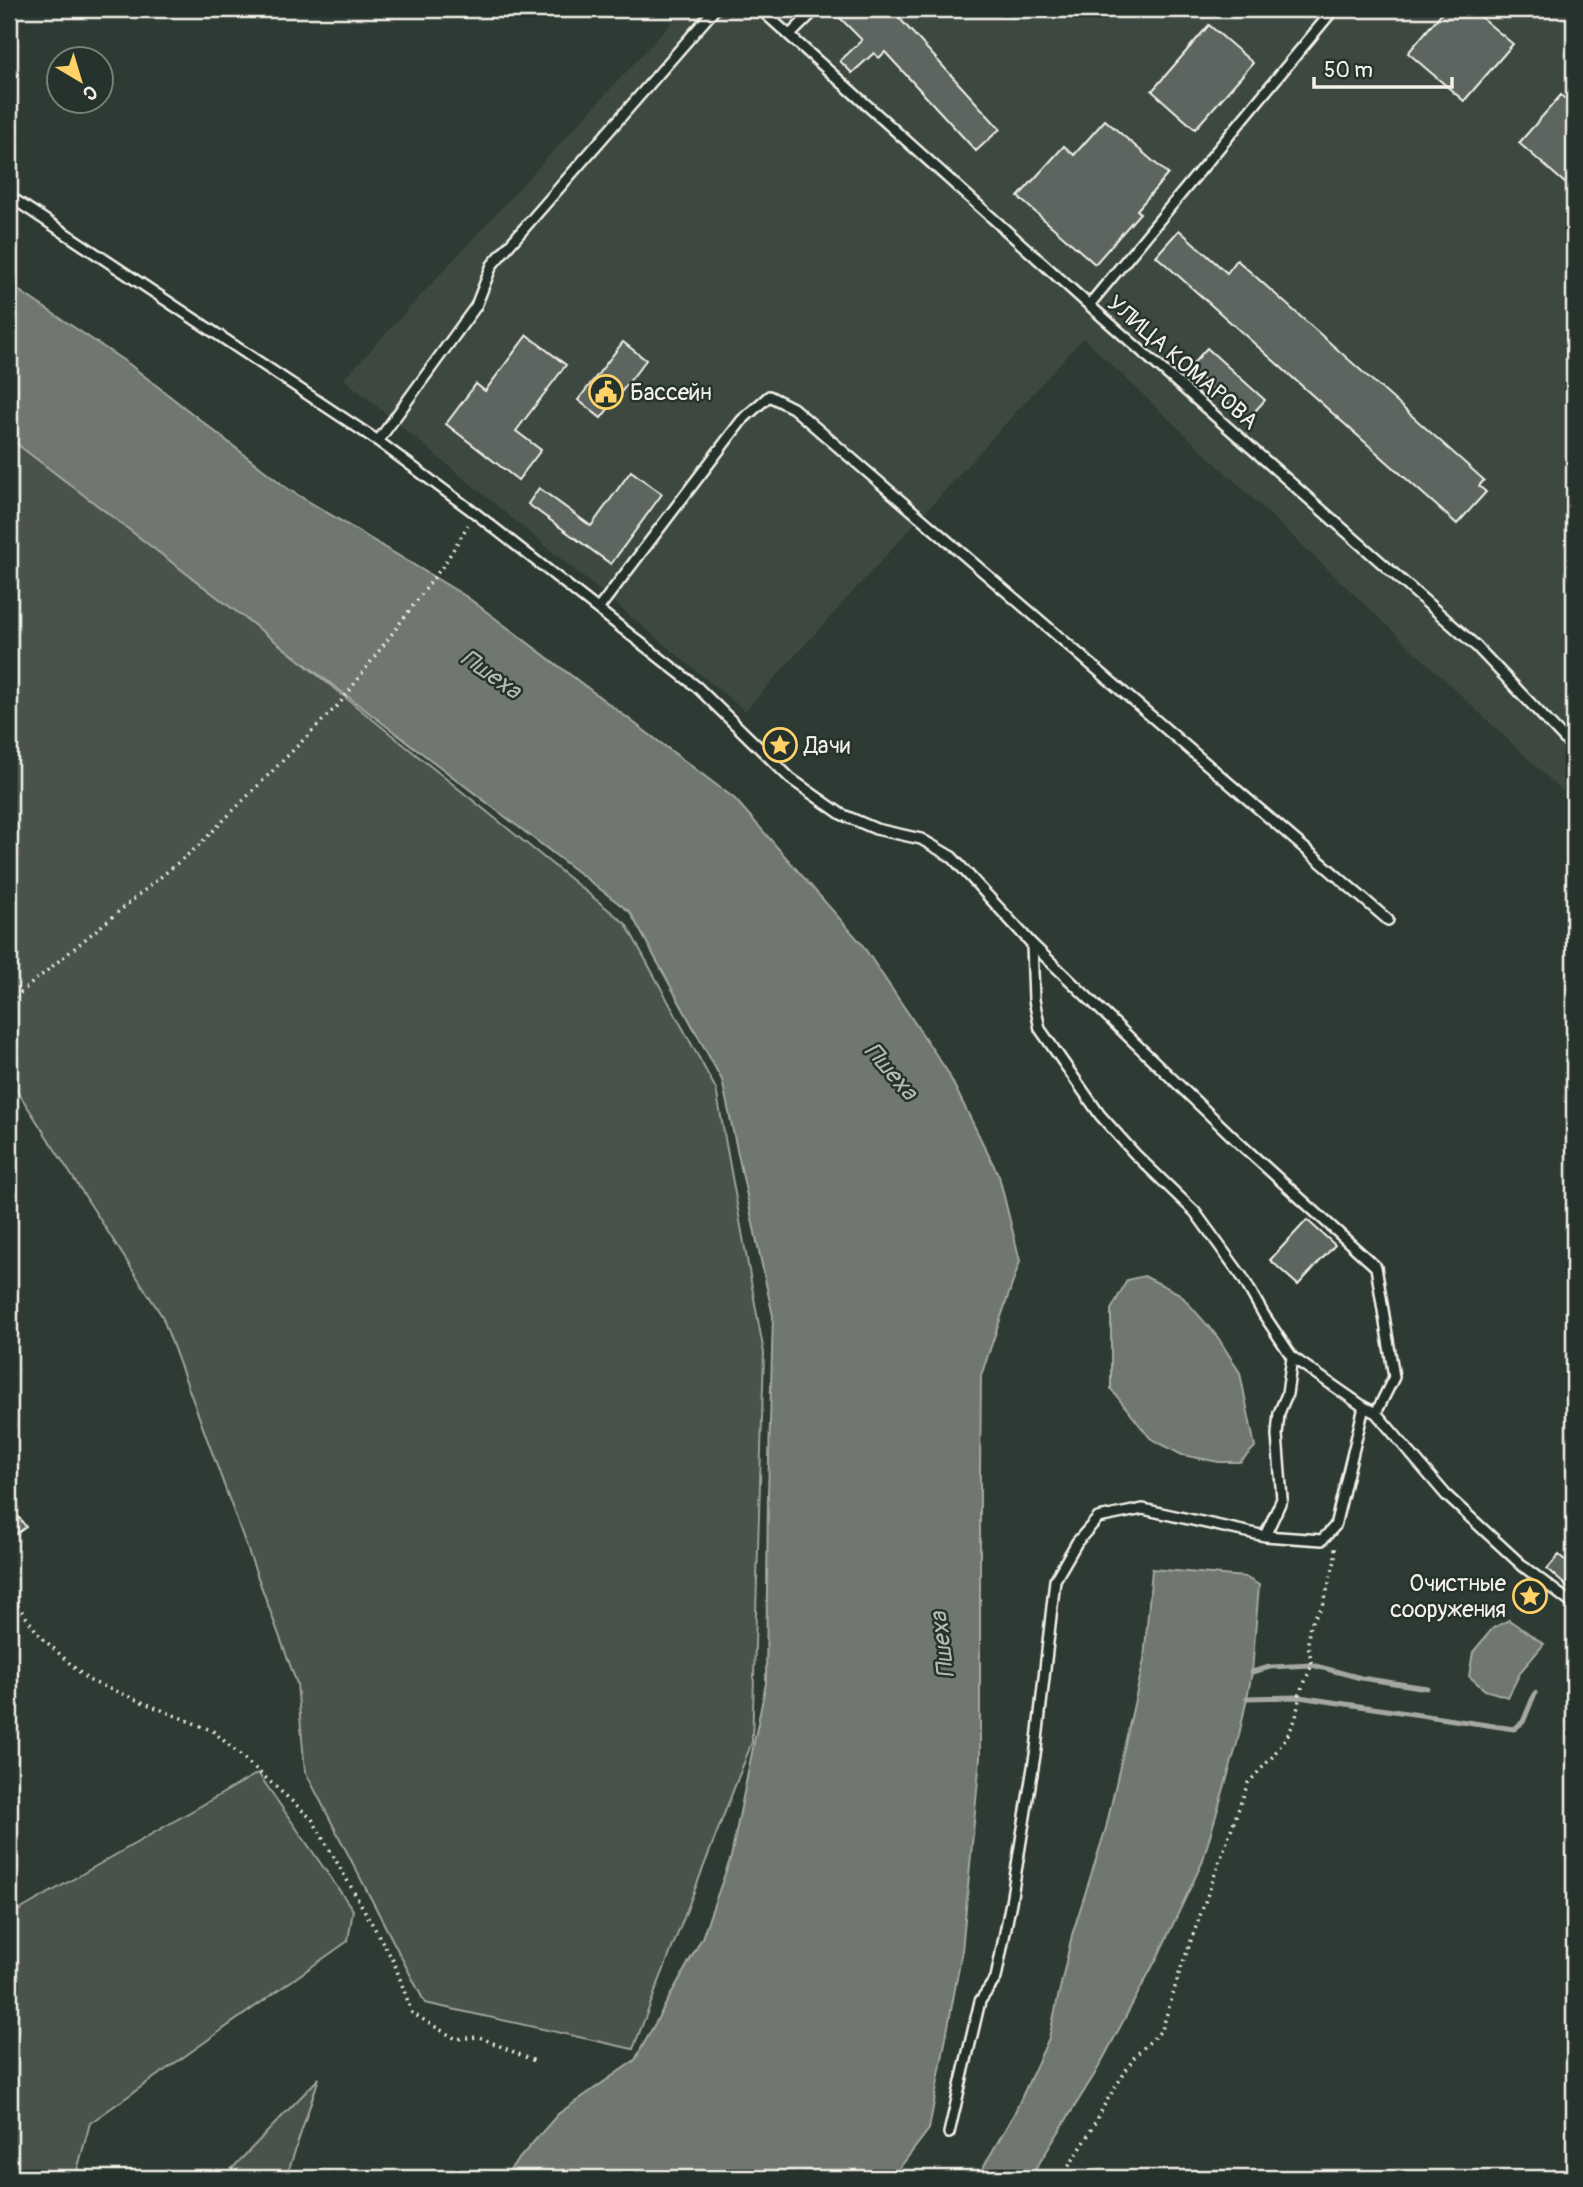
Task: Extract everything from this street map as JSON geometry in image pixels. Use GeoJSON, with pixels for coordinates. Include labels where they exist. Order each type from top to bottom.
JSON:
{"type":"FeatureCollection","features":[{"type":"Feature","properties":{"kind":"lane"},"geometry":{"type":"LineString","coordinates":[[378,441],[476,306],[492,265],[715,9]]}},
{"type":"Feature","properties":{"kind":"lane","name":"УЛИЦА КОМАРОВА"},"geometry":{"type":"LineString","coordinates":[[760,9],[1089,305],[1476,646],[1574,750]]}},
{"type":"Feature","properties":{"kind":"lane"},"geometry":{"type":"LineString","coordinates":[[790,35],[816,9]]}},
{"type":"Feature","properties":{"kind":"lane"},"geometry":{"type":"LineString","coordinates":[[1089,305],[1334,9]]}},
{"type":"Feature","properties":{"kind":"lane"},"geometry":{"type":"LineString","coordinates":[[9,196],[378,441],[475,513],[697,687],[791,779],[841,814],[876,829],[921,839],[952,857],[1032,944],[1238,1142],[1376,1267],[1394,1377],[1376,1413]]}},
{"type":"Feature","properties":{"kind":"lane"},"geometry":{"type":"LineString","coordinates":[[599,608],[742,420],[769,396],[793,408],[1388,920]]}},
{"type":"Feature","properties":{"kind":"lane"},"geometry":{"type":"LineString","coordinates":[[1032,944],[1034,1000],[1040,1030],[1100,1115],[1135,1154],[1195,1212],[1244,1278],[1264,1315],[1292,1357],[1376,1413],[1446,1495],[1524,1567],[1574,1605]]}},
{"type":"Feature","properties":{"kind":"lane"},"geometry":{"type":"LineString","coordinates":[[1265,1536],[1282,1499],[1277,1436],[1279,1413],[1287,1394],[1292,1357]]}},
{"type":"Feature","properties":{"kind":"lane"},"geometry":{"type":"LineString","coordinates":[[949,2133],[980,2001],[996,1978],[1011,1902],[1036,1749],[1055,1580],[1077,1542],[1098,1518],[1143,1509],[1265,1536],[1322,1540],[1335,1526],[1364,1407]]}},
{"type":"Feature","properties":{"kind":"path"},"geometry":{"type":"LineString","coordinates":[[9,1002],[197,847],[340,703],[445,563],[475,513]]}},
{"type":"Feature","properties":{"kind":"path"},"geometry":{"type":"LineString","coordinates":[[1062,2178],[1135,2056],[1162,2030],[1180,1971],[1248,1783],[1273,1756],[1296,1718],[1300,1693],[1312,1665],[1308,1644],[1309,1629],[1323,1606],[1335,1560],[1335,1526]]}},
{"type":"Feature","properties":{"kind":"path"},"geometry":{"type":"LineString","coordinates":[[9,1594],[40,1636],[88,1680],[213,1731],[312,1819],[394,1962],[412,2013],[456,2039],[479,2037],[537,2062]]}},
{"type":"Feature","properties":{"kind":"shaded area"},"geometry":{"type":"Polygon","coordinates":[[[684,9],[1574,9],[1574,802],[1083,338],[745,711],[344,379],[684,9]]]}},
{"type":"Feature","properties":{"kind":"shaded area"},"geometry":{"type":"Polygon","coordinates":[[[9,426],[626,924],[716,1089],[764,1353],[752,1742],[633,2049],[425,2003],[305,1771],[297,1684],[162,1316],[9,1078],[9,426]]]}},
{"type":"Feature","properties":{"kind":"shaded area"},"geometry":{"type":"Polygon","coordinates":[[[258,1773],[353,1910],[348,1941],[90,2123],[75,2178],[9,2178],[9,1916],[258,1773]]]}},
{"type":"Feature","properties":{"kind":"shaded area"},"geometry":{"type":"Polygon","coordinates":[[[319,2078],[286,2178],[223,2178],[319,2078]]]}},
{"type":"Feature","properties":{"kind":"water","name":"Пшеха"},"geometry":{"type":"Polygon","coordinates":[[[9,284],[129,364],[288,489],[467,597],[735,799],[861,943],[947,1071],[999,1176],[1020,1261],[981,1376],[980,1758],[962,1951],[929,2129],[892,2178],[508,2178],[510,2169],[558,2114],[635,2060],[702,1938],[731,1857],[766,1683],[773,1316],[722,1080],[630,912],[9,438],[9,284]]]}},
{"type":"Feature","properties":{"kind":"water"},"geometry":{"type":"Polygon","coordinates":[[[1144,1276],[1180,1294],[1217,1336],[1240,1373],[1255,1447],[1240,1462],[1219,1462],[1182,1455],[1150,1438],[1111,1389],[1111,1310],[1127,1280],[1144,1276]]]}},
{"type":"Feature","properties":{"kind":"water"},"geometry":{"type":"Polygon","coordinates":[[[1152,1569],[1245,1577],[1259,1585],[1252,1672],[1237,1744],[1202,1863],[1158,1956],[1096,2072],[1030,2178],[977,2178],[1014,2114],[1049,2038],[1072,1935],[1106,1828],[1144,1660],[1152,1569]]]}},
{"type":"Feature","properties":{"kind":"water"},"geometry":{"type":"Polygon","coordinates":[[[1509,1620],[1544,1644],[1521,1671],[1508,1697],[1485,1690],[1469,1676],[1473,1652],[1493,1628],[1509,1620]]]}},
{"type":"Feature","properties":{"kind":"building"},"geometry":{"type":"Polygon","coordinates":[[[845,9],[891,9],[1000,129],[976,151],[885,52],[879,58],[874,53],[852,73],[840,61],[862,40],[838,16],[845,9]]]}},
{"type":"Feature","properties":{"kind":"building"},"geometry":{"type":"Polygon","coordinates":[[[1445,9],[1471,9],[1513,44],[1464,101],[1408,53],[1445,9]]]}},
{"type":"Feature","properties":{"kind":"building"},"geometry":{"type":"Polygon","coordinates":[[[1209,25],[1253,63],[1195,129],[1152,91],[1209,25]]]}},
{"type":"Feature","properties":{"kind":"building"},"geometry":{"type":"Polygon","coordinates":[[[1561,95],[1574,107],[1574,191],[1519,143],[1561,95]]]}},
{"type":"Feature","properties":{"kind":"building"},"geometry":{"type":"Polygon","coordinates":[[[1105,120],[1168,174],[1137,210],[1140,213],[1095,264],[1018,197],[1064,146],[1074,155],[1105,120]]]}},
{"type":"Feature","properties":{"kind":"building"},"geometry":{"type":"Polygon","coordinates":[[[1179,230],[1227,273],[1237,260],[1484,480],[1479,486],[1486,492],[1457,524],[1156,256],[1179,230]]]}},
{"type":"Feature","properties":{"kind":"building"},"geometry":{"type":"Polygon","coordinates":[[[527,335],[566,365],[516,431],[541,450],[518,480],[446,424],[476,384],[485,391],[527,335]]]}},
{"type":"Feature","properties":{"kind":"building"},"geometry":{"type":"Polygon","coordinates":[[[623,342],[646,360],[601,418],[578,400],[623,342]]]}},
{"type":"Feature","properties":{"kind":"building"},"geometry":{"type":"Polygon","coordinates":[[[1207,348],[1265,400],[1247,420],[1189,368],[1207,348]]]}},
{"type":"Feature","properties":{"kind":"building"},"geometry":{"type":"Polygon","coordinates":[[[631,471],[662,494],[611,564],[528,504],[539,488],[591,526],[631,471]]]}},
{"type":"Feature","properties":{"kind":"building"},"geometry":{"type":"Polygon","coordinates":[[[1307,1220],[1335,1245],[1298,1285],[1270,1260],[1307,1220]]]}},
{"type":"Feature","properties":{"kind":"building"},"geometry":{"type":"Polygon","coordinates":[[[17,1515],[26,1527],[9,1539],[9,1522],[17,1515]]]}},
{"type":"Feature","properties":{"kind":"building"},"geometry":{"type":"Polygon","coordinates":[[[1559,1555],[1574,1568],[1574,1593],[1547,1569],[1559,1555]]]}},
{"type":"Feature","properties":{"kind":"building"},"geometry":{"type":"Polygon","coordinates":[[[1528,1585],[1540,1594],[1530,1608],[1518,1599],[1528,1585]]]}},
{"type":"Feature","properties":{"kind":"waterway"},"geometry":{"type":"LineString","coordinates":[[1252,1672],[1270,1667],[1312,1665],[1361,1678],[1427,1688]]}},
{"type":"Feature","properties":{"kind":"waterway"},"geometry":{"type":"LineString","coordinates":[[1247,1698],[1299,1697],[1514,1729],[1523,1722],[1535,1693]]}},
{"type":"Feature","properties":{"kind":"place","name":"Бассейн"},"geometry":{"type":"Point","coordinates":[606,392]}},
{"type":"Feature","properties":{"kind":"place","name":"Дачи"},"geometry":{"type":"Point","coordinates":[780,745]}},
{"type":"Feature","properties":{"kind":"place","name":"Очистные сооружения"},"geometry":{"type":"Point","coordinates":[1530,1596]}}]}
